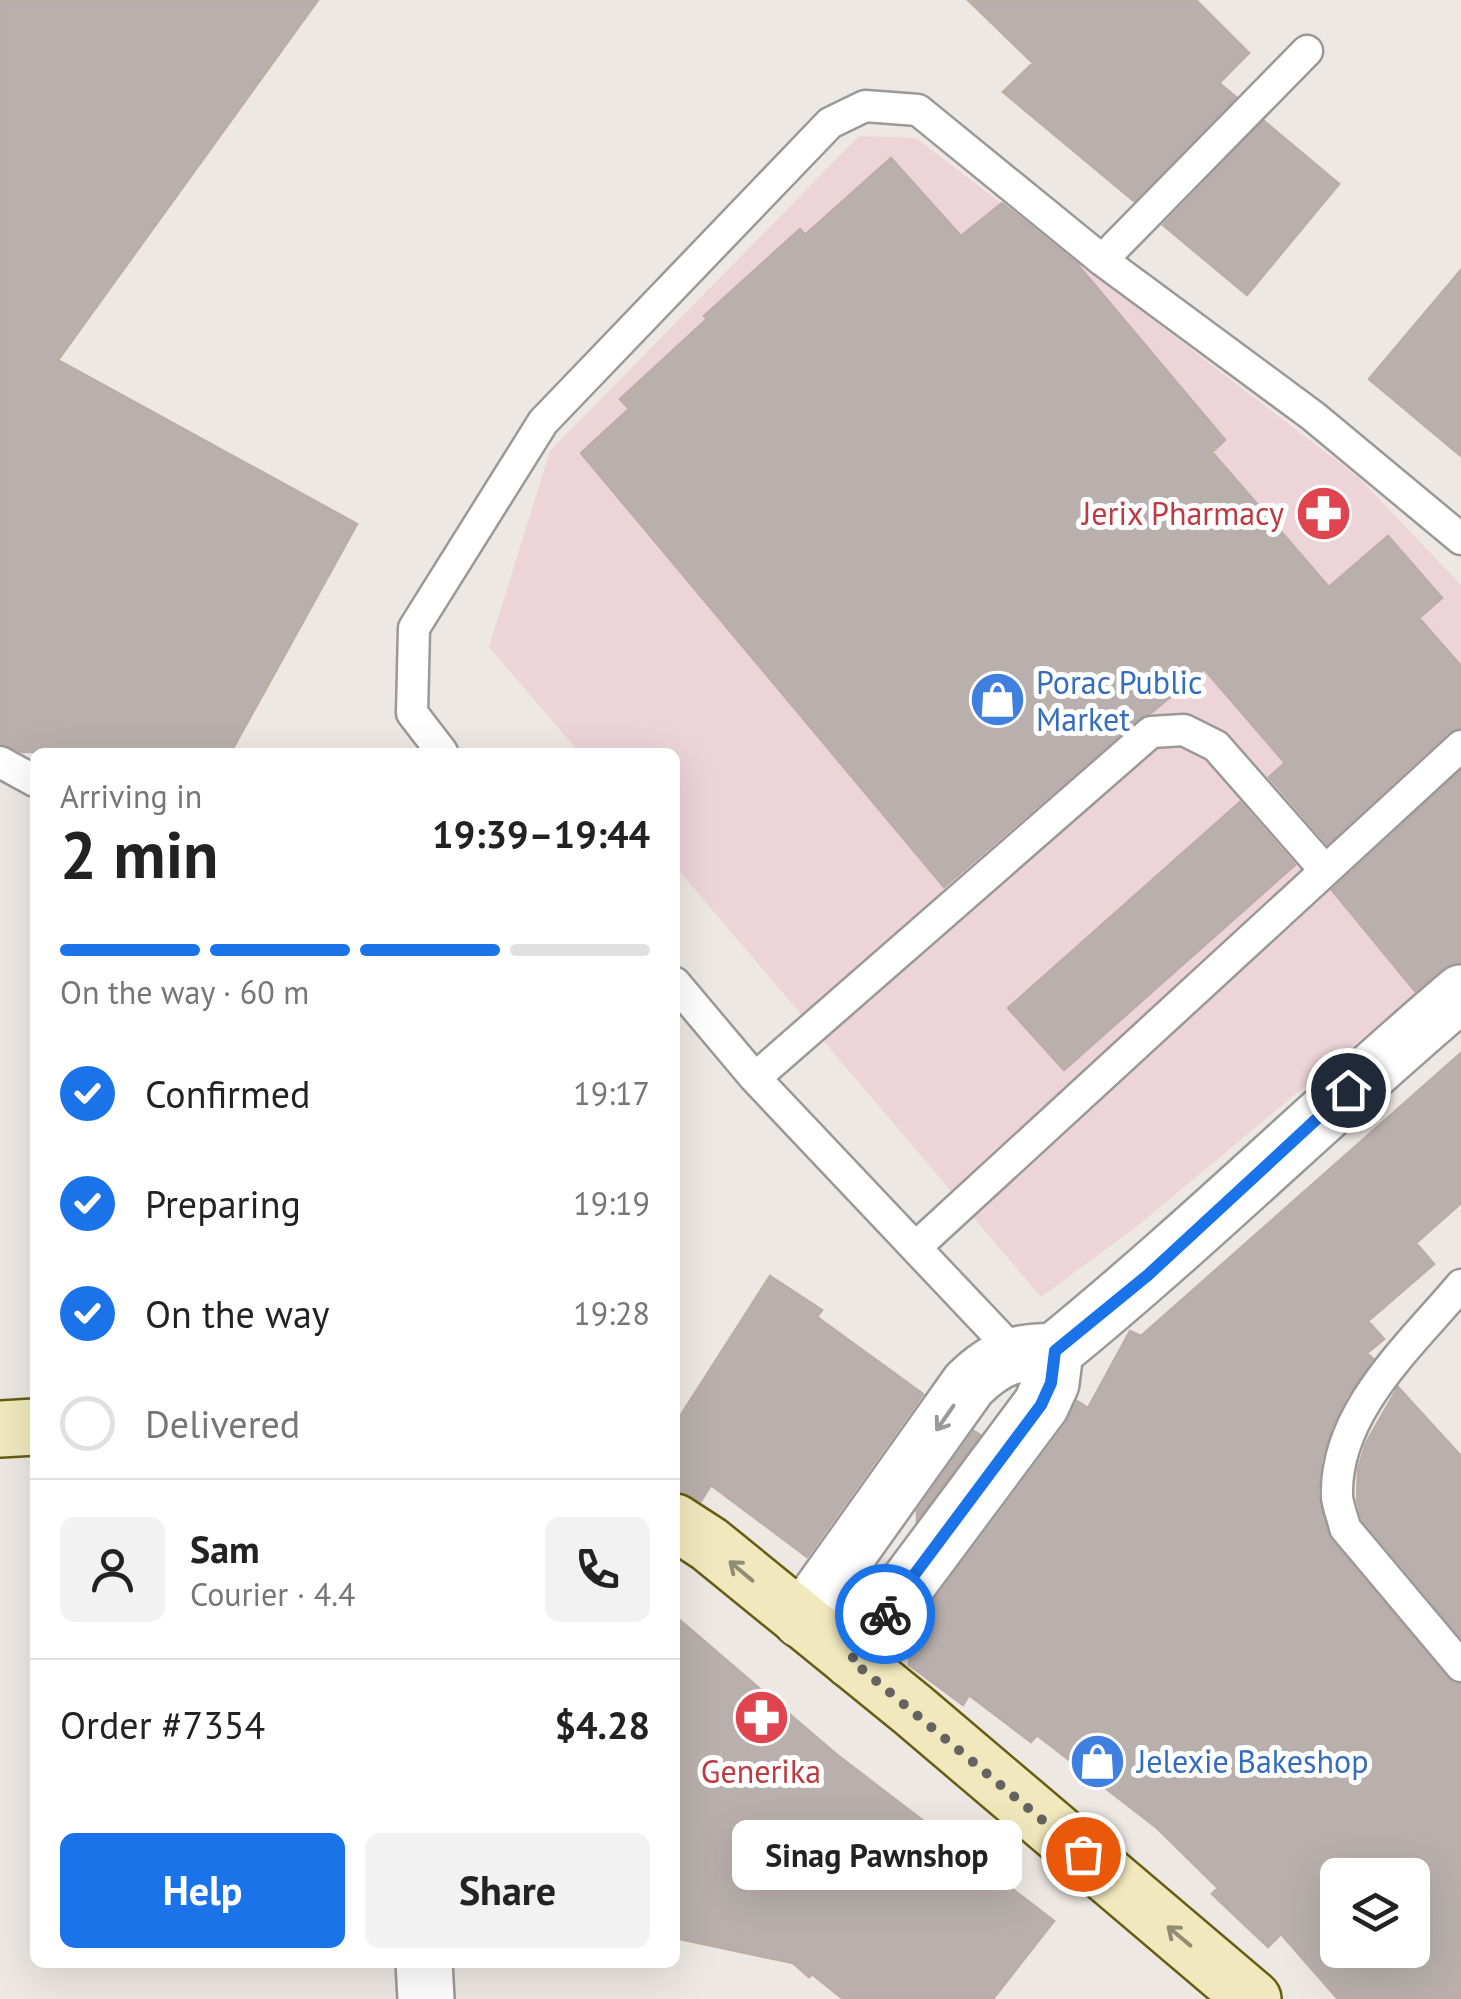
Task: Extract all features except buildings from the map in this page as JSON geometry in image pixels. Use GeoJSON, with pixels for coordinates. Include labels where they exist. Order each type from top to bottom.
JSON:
{"type":"FeatureCollection","features":[{"type":"Feature","properties":{"kind":"main road"},"geometry":{"type":"LineString","coordinates":[[0,1429],[30,1427]]}},
{"type":"Feature","properties":{"kind":"main road"},"geometry":{"type":"LineString","coordinates":[[680,1525],[709,1544],[851,1660],[1253,1999]]}},
{"type":"Feature","properties":{"kind":"street"},"geometry":{"type":"LineString","coordinates":[[801,1620],[969,1384],[990,1364],[1035,1352],[1148,1275],[1377,1064],[1461,994]]}},
{"type":"Feature","properties":{"kind":"street"},"geometry":{"type":"LineString","coordinates":[[851,1660],[1041,1405],[1051,1383],[1035,1352]]}},
{"type":"Feature","properties":{"kind":"street"},"geometry":{"type":"LineString","coordinates":[[424,1968],[426,1999]]}},
{"type":"Feature","properties":{"kind":"lane"},"geometry":{"type":"LineString","coordinates":[[1102,260],[1307,50]]}},
{"type":"Feature","properties":{"kind":"lane"},"geometry":{"type":"LineString","coordinates":[[439,748],[412,713],[414,628],[543,422],[830,123],[865,106],[918,110],[1102,260],[1313,416],[1461,539]]}},
{"type":"Feature","properties":{"kind":"lane"},"geometry":{"type":"LineString","coordinates":[[755,1078],[1151,732],[1184,730],[1216,746],[1324,868]]}},
{"type":"Feature","properties":{"kind":"lane"},"geometry":{"type":"LineString","coordinates":[[916,1246],[1461,746]]}},
{"type":"Feature","properties":{"kind":"lane"},"geometry":{"type":"LineString","coordinates":[[0,762],[30,779]]}},
{"type":"Feature","properties":{"kind":"lane"},"geometry":{"type":"LineString","coordinates":[[680,989],[755,1078],[916,1246],[1035,1352]]}},
{"type":"Feature","properties":{"kind":"lane"},"geometry":{"type":"LineString","coordinates":[[1461,1285],[1366,1400],[1341,1458],[1337,1500],[1345,1528],[1461,1666]]}},
{"type":"Feature","properties":{"kind":"shaded area","name":"Porac Public Market"},"geometry":{"type":"Polygon","coordinates":[[[859,136],[916,138],[1359,478],[1461,585],[1461,956],[1136,1227],[1041,1297],[680,872],[680,748],[576,748],[489,647],[550,451],[859,136]]]}},
{"type":"Feature","properties":{"kind":"way so far"},"geometry":{"type":"LineString","coordinates":[[885,1614],[851,1660],[1083,1854]]}},
{"type":"Feature","properties":{"kind":"place","name":"Jerix Pharmacy"},"geometry":{"type":"Point","coordinates":[1323,513]}},
{"type":"Feature","properties":{"kind":"place","name":"Porac Public Market"},"geometry":{"type":"Point","coordinates":[997,700]}},
{"type":"Feature","properties":{"kind":"place","name":"Generika"},"geometry":{"type":"Point","coordinates":[761,1717]}},
{"type":"Feature","properties":{"kind":"place","name":"Jelexie Bakeshop"},"geometry":{"type":"Point","coordinates":[1098,1761]}},
{"type":"Feature","properties":{"kind":"place","name":"Sinag Pawnshop"},"geometry":{"type":"Point","coordinates":[1083,1854]}},
{"type":"Feature","properties":{"kind":"route"},"geometry":{"type":"LineString","coordinates":[[885,1614],[1041,1405],[1051,1383],[1055,1351],[1148,1275],[1348,1090]]}}]}
